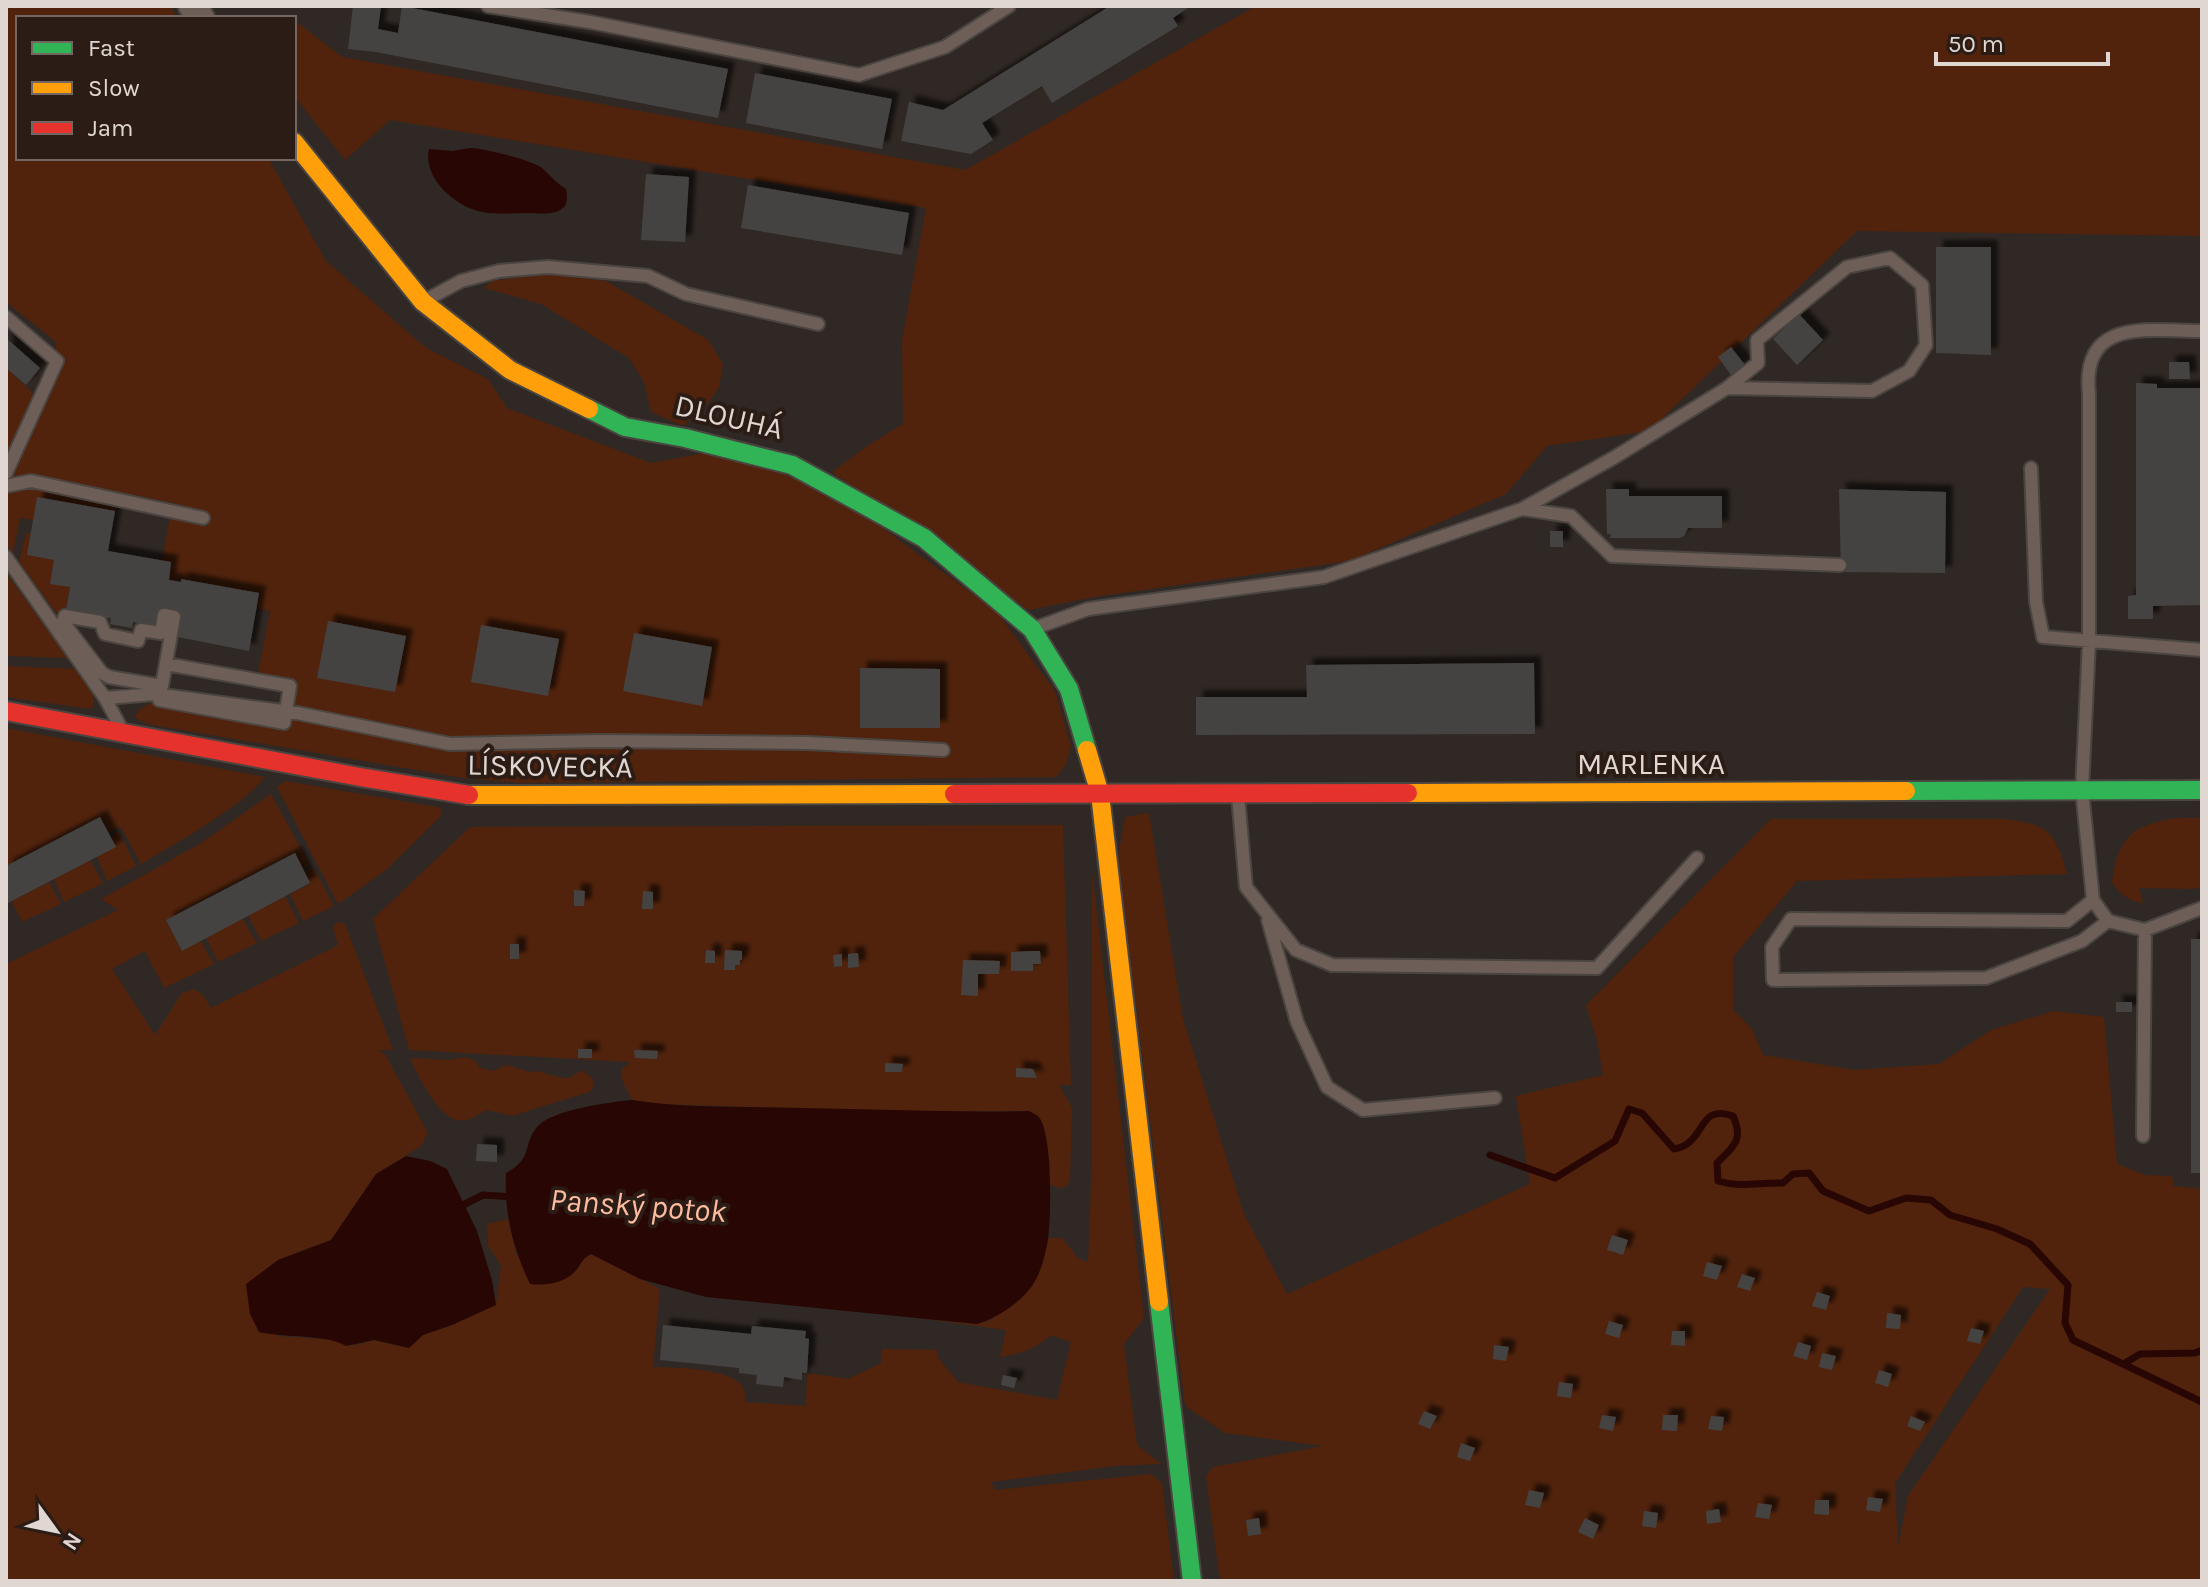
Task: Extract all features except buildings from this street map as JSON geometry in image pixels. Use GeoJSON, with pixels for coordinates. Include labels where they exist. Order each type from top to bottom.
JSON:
{"type":"FeatureCollection","features":[{"type":"Feature","properties":{"kind":"main road","name":"DLOUHÁ"},"geometry":{"type":"LineString","coordinates":[[296,144],[423,302],[510,370],[625,427],[685,438],[792,465],[924,538],[1032,629],[1069,689],[1100,794],[1192,1581]]}},
{"type":"Feature","properties":{"kind":"main road","name":"LÍSKOVECKÁ"},"geometry":{"type":"LineString","coordinates":[[6,711],[478,796],[1100,794]]}},
{"type":"Feature","properties":{"kind":"main road","name":"MARLENKA"},"geometry":{"type":"LineString","coordinates":[[1100,794],[2202,790]]}},
{"type":"Feature","properties":{"kind":"lane"},"geometry":{"type":"LineString","coordinates":[[488,6],[590,22],[859,75],[945,47],[1009,6]]}},
{"type":"Feature","properties":{"kind":"lane"},"geometry":{"type":"LineString","coordinates":[[1032,629],[1088,609],[1324,577],[1522,509],[1615,457],[1727,388],[1758,363],[1757,340],[1847,267],[1890,258],[1922,285],[1926,345],[1909,371],[1872,391],[1727,388]]}},
{"type":"Feature","properties":{"kind":"lane"},"geometry":{"type":"LineString","coordinates":[[423,302],[461,281],[499,271],[548,267],[648,276],[686,294],[818,324]]}},
{"type":"Feature","properties":{"kind":"lane"},"geometry":{"type":"LineString","coordinates":[[6,317],[57,361],[6,473]]}},
{"type":"Feature","properties":{"kind":"lane"},"geometry":{"type":"LineString","coordinates":[[2202,331],[2125,331],[2107,339],[2092,354],[2087,373],[2089,642],[2082,790],[2093,900],[2108,921],[2145,930],[2202,908]]}},
{"type":"Feature","properties":{"kind":"lane"},"geometry":{"type":"LineString","coordinates":[[2031,468],[2036,602],[2043,637],[2202,650]]}},
{"type":"Feature","properties":{"kind":"lane"},"geometry":{"type":"LineString","coordinates":[[6,486],[31,481],[203,518]]}},
{"type":"Feature","properties":{"kind":"lane"},"geometry":{"type":"LineString","coordinates":[[1522,509],[1571,516],[1612,556],[1840,565]]}},
{"type":"Feature","properties":{"kind":"lane"},"geometry":{"type":"LineString","coordinates":[[6,557],[105,698],[123,731]]}},
{"type":"Feature","properties":{"kind":"lane"},"geometry":{"type":"LineString","coordinates":[[161,691],[174,617],[164,615],[161,633],[141,630],[138,641],[105,634],[100,622],[65,616],[63,622],[102,673],[109,677],[161,691],[450,744],[601,741],[800,743],[943,750]]}},
{"type":"Feature","properties":{"kind":"lane"},"geometry":{"type":"LineString","coordinates":[[166,664],[290,686],[286,712]]}},
{"type":"Feature","properties":{"kind":"lane"},"geometry":{"type":"LineString","coordinates":[[105,698],[161,691]]}},
{"type":"Feature","properties":{"kind":"lane"},"geometry":{"type":"LineString","coordinates":[[1238,793],[1246,887],[1296,950],[1332,965],[1597,968],[1697,858]]}},
{"type":"Feature","properties":{"kind":"lane"},"geometry":{"type":"LineString","coordinates":[[2093,900],[2067,921],[1791,919],[1772,947],[1773,980],[1986,978],[2082,941],[2108,921]]}},
{"type":"Feature","properties":{"kind":"lane"},"geometry":{"type":"LineString","coordinates":[[1267,917],[1297,1022],[1327,1087],[1363,1110],[1495,1098]]}},
{"type":"Feature","properties":{"kind":"lane"},"geometry":{"type":"LineString","coordinates":[[2143,1136],[2145,930]]}},
{"type":"Feature","properties":{"kind":"shaded area"},"geometry":{"type":"Polygon","coordinates":[[[6,6],[170,6],[177,16],[16,16],[16,160],[269,160],[326,261],[426,348],[488,379],[507,408],[651,463],[720,450],[839,496],[996,611],[1055,691],[1071,746],[1066,764],[1056,777],[523,783],[463,778],[147,724],[134,717],[155,700],[283,722],[290,687],[257,680],[270,611],[257,608],[259,593],[182,579],[181,582],[169,580],[171,563],[162,560],[170,517],[207,526],[210,514],[173,503],[32,475],[13,476],[59,365],[55,341],[6,302],[6,6]]]}},
{"type":"Feature","properties":{"kind":"shaded area"},"geometry":{"type":"Polygon","coordinates":[[[1256,6],[2202,6],[2202,236],[1857,231],[1649,431],[1547,446],[1506,494],[1349,561],[1094,597],[1029,610],[832,472],[903,424],[902,340],[926,208],[390,120],[345,160],[296,99],[296,22],[342,57],[965,170],[1256,6]]]}},
{"type":"Feature","properties":{"kind":"shaded area"},"geometry":{"type":"Polygon","coordinates":[[[549,274],[606,281],[708,340],[723,364],[719,387],[709,402],[683,426],[651,412],[644,382],[629,358],[541,304],[484,288],[492,281],[549,274]]]}},
{"type":"Feature","properties":{"kind":"shaded area"},"geometry":{"type":"Polygon","coordinates":[[[6,368],[33,393],[6,462],[6,368]]]}},
{"type":"Feature","properties":{"kind":"shaded area"},"geometry":{"type":"Polygon","coordinates":[[[21,488],[110,502],[117,512],[38,498],[34,520],[20,518],[13,553],[6,544],[6,498],[9,493],[21,488]]]}},
{"type":"Feature","properties":{"kind":"shaded area"},"geometry":{"type":"Polygon","coordinates":[[[26,533],[31,534],[28,555],[54,560],[51,583],[70,587],[63,622],[19,562],[26,533]]]}},
{"type":"Feature","properties":{"kind":"shaded area"},"geometry":{"type":"Polygon","coordinates":[[[6,577],[9,577],[68,658],[6,656],[6,577]]]}},
{"type":"Feature","properties":{"kind":"shaded area"},"geometry":{"type":"Polygon","coordinates":[[[6,666],[76,669],[91,688],[94,703],[91,709],[6,697],[6,666]]]}},
{"type":"Feature","properties":{"kind":"shaded area"},"geometry":{"type":"Polygon","coordinates":[[[6,728],[265,777],[224,813],[141,864],[121,827],[108,833],[99,817],[6,866],[6,728]]]}},
{"type":"Feature","properties":{"kind":"shaded area"},"geometry":{"type":"Polygon","coordinates":[[[286,781],[442,808],[440,817],[386,870],[338,904],[277,787],[286,781]]]}},
{"type":"Feature","properties":{"kind":"shaded area"},"geometry":{"type":"Polygon","coordinates":[[[271,794],[310,865],[303,869],[294,853],[166,920],[181,950],[200,940],[214,964],[164,988],[145,951],[112,969],[155,1035],[182,993],[194,989],[203,995],[211,1008],[338,945],[333,927],[338,922],[345,924],[393,1050],[378,1050],[385,1054],[428,1133],[421,1146],[376,1174],[331,1240],[278,1260],[277,1336],[336,1340],[356,1345],[374,1340],[409,1348],[423,1335],[496,1305],[501,1265],[488,1246],[487,1224],[508,1219],[516,1254],[576,1271],[583,1259],[591,1254],[660,1289],[653,1367],[702,1370],[728,1376],[744,1389],[746,1402],[806,1406],[807,1373],[848,1379],[881,1363],[882,1349],[937,1350],[937,1356],[958,1382],[1057,1400],[1071,1342],[1051,1335],[1027,1350],[1000,1357],[1006,1330],[918,1318],[976,1324],[991,1320],[1031,1288],[1042,1265],[1048,1238],[1062,1238],[1079,1259],[1088,1262],[1092,1155],[1092,872],[1144,1318],[1124,1344],[1137,1445],[1161,1464],[1115,1466],[991,1482],[995,1490],[1151,1474],[1162,1483],[1174,1581],[6,1581],[6,964],[118,910],[101,899],[201,843],[271,794]]]}},
{"type":"Feature","properties":{"kind":"shaded area"},"geometry":{"type":"Polygon","coordinates":[[[1149,813],[1183,1019],[1244,1214],[1287,1294],[1530,1184],[1516,1096],[1603,1075],[1597,1040],[1586,1005],[1771,819],[2004,819],[2041,828],[2054,839],[2067,874],[1797,881],[1733,957],[1733,1009],[1752,1029],[1763,1055],[1854,1070],[1939,1064],[1991,1030],[2054,1011],[2104,1017],[2117,1164],[2145,1175],[2172,1176],[2174,1186],[2202,1189],[2202,1581],[1220,1581],[1206,1476],[1213,1467],[1323,1446],[1225,1433],[1185,1406],[1118,857],[1125,817],[1149,813]],[[2023,1287],[1895,1483],[1898,1548],[1908,1496],[2050,1289],[2023,1287]]]}},
{"type":"Feature","properties":{"kind":"shaded area"},"geometry":{"type":"Polygon","coordinates":[[[2177,818],[2202,818],[2202,886],[2193,889],[2139,888],[2143,903],[2133,901],[2112,882],[2118,854],[2130,835],[2139,829],[2177,818]]]}},
{"type":"Feature","properties":{"kind":"shaded area"},"geometry":{"type":"Polygon","coordinates":[[[1063,825],[1071,1085],[1059,1085],[1072,1108],[1070,1180],[1066,1187],[1049,1184],[1050,1166],[1043,1126],[1029,1111],[904,1112],[659,1104],[632,1100],[623,1083],[621,1070],[631,1062],[409,1050],[373,919],[470,827],[1063,825]]]}},
{"type":"Feature","properties":{"kind":"shaded area"},"geometry":{"type":"Polygon","coordinates":[[[119,832],[136,866],[107,881],[97,857],[110,836],[119,832]]]}},
{"type":"Feature","properties":{"kind":"shaded area"},"geometry":{"type":"Polygon","coordinates":[[[90,860],[103,883],[64,902],[54,879],[90,860]]]}},
{"type":"Feature","properties":{"kind":"shaded area"},"geometry":{"type":"Polygon","coordinates":[[[314,868],[334,906],[303,921],[290,894],[310,884],[304,872],[314,868]]]}},
{"type":"Feature","properties":{"kind":"shaded area"},"geometry":{"type":"Polygon","coordinates":[[[49,882],[61,904],[22,922],[12,901],[49,882]]]}},
{"type":"Feature","properties":{"kind":"shaded area"},"geometry":{"type":"Polygon","coordinates":[[[285,896],[299,923],[261,941],[248,915],[285,896]]]}},
{"type":"Feature","properties":{"kind":"shaded area"},"geometry":{"type":"Polygon","coordinates":[[[242,918],[257,943],[218,962],[206,937],[242,918]]]}},
{"type":"Feature","properties":{"kind":"shaded area"},"geometry":{"type":"Polygon","coordinates":[[[466,1057],[477,1062],[479,1067],[492,1071],[507,1065],[569,1078],[582,1070],[594,1080],[592,1091],[512,1116],[487,1110],[469,1119],[457,1120],[436,1103],[410,1058],[449,1060],[466,1057]]]}},
{"type":"Feature","properties":{"kind":"water"},"geometry":{"type":"Polygon","coordinates":[[[470,148],[507,155],[542,168],[566,189],[565,205],[552,213],[500,214],[463,205],[447,193],[434,177],[428,159],[429,149],[452,151],[470,148]]]}},
{"type":"Feature","properties":{"kind":"water"},"geometry":{"type":"Polygon","coordinates":[[[632,1100],[717,1107],[1029,1111],[1039,1117],[1044,1127],[1050,1177],[1048,1240],[1038,1275],[1014,1304],[977,1324],[706,1297],[640,1279],[591,1254],[562,1280],[550,1284],[530,1284],[511,1230],[506,1173],[521,1162],[533,1134],[544,1121],[582,1108],[632,1100]]]}},
{"type":"Feature","properties":{"kind":"water"},"geometry":{"type":"Polygon","coordinates":[[[406,1156],[430,1161],[447,1169],[477,1231],[496,1305],[423,1335],[409,1348],[374,1340],[346,1346],[317,1338],[259,1332],[250,1314],[246,1284],[278,1260],[331,1240],[376,1174],[406,1156]]]}},
{"type":"Feature","properties":{"kind":"waterway","name":"Panský potok"},"geometry":{"type":"LineString","coordinates":[[1490,1155],[1555,1178],[1615,1141],[1629,1109],[1642,1113],[1674,1149],[1693,1139],[1705,1121],[1715,1114],[1733,1116],[1738,1131],[1736,1142],[1717,1163],[1718,1181],[1783,1183],[1793,1174],[1809,1173],[1823,1191],[1869,1211],[1906,1198],[1931,1200],[1950,1215],[1997,1229],[2030,1244],[2068,1285],[2065,1323],[2073,1340],[2202,1402]]}},
{"type":"Feature","properties":{"kind":"waterway","name":"Panský potok"},"geometry":{"type":"LineString","coordinates":[[459,1207],[483,1195],[515,1197]]}},
{"type":"Feature","properties":{"kind":"waterway"},"geometry":{"type":"LineString","coordinates":[[2125,1363],[2140,1354],[2195,1353],[2202,1350]]}},
{"type":"Feature","properties":{"kind":"traffic: fast"},"geometry":{"type":"LineString","coordinates":[[589,409],[625,427],[685,438],[792,465],[924,538],[1032,629],[1069,689],[1087,750]]}},
{"type":"Feature","properties":{"kind":"traffic: fast"},"geometry":{"type":"LineString","coordinates":[[1906,791],[2202,790]]}},
{"type":"Feature","properties":{"kind":"traffic: fast"},"geometry":{"type":"LineString","coordinates":[[1159,1302],[1192,1581]]}},
{"type":"Feature","properties":{"kind":"traffic: slow"},"geometry":{"type":"LineString","coordinates":[[296,144],[423,302],[510,370],[589,409]]}},
{"type":"Feature","properties":{"kind":"traffic: slow"},"geometry":{"type":"LineString","coordinates":[[1087,750],[1100,794],[1159,1302]]}},
{"type":"Feature","properties":{"kind":"traffic: slow"},"geometry":{"type":"LineString","coordinates":[[1408,793],[1906,791]]}},
{"type":"Feature","properties":{"kind":"traffic: slow"},"geometry":{"type":"LineString","coordinates":[[469,795],[954,794]]}},
{"type":"Feature","properties":{"kind":"traffic: jam"},"geometry":{"type":"LineString","coordinates":[[6,711],[469,795]]}},
{"type":"Feature","properties":{"kind":"traffic: jam"},"geometry":{"type":"LineString","coordinates":[[954,794],[1408,793]]}}]}
